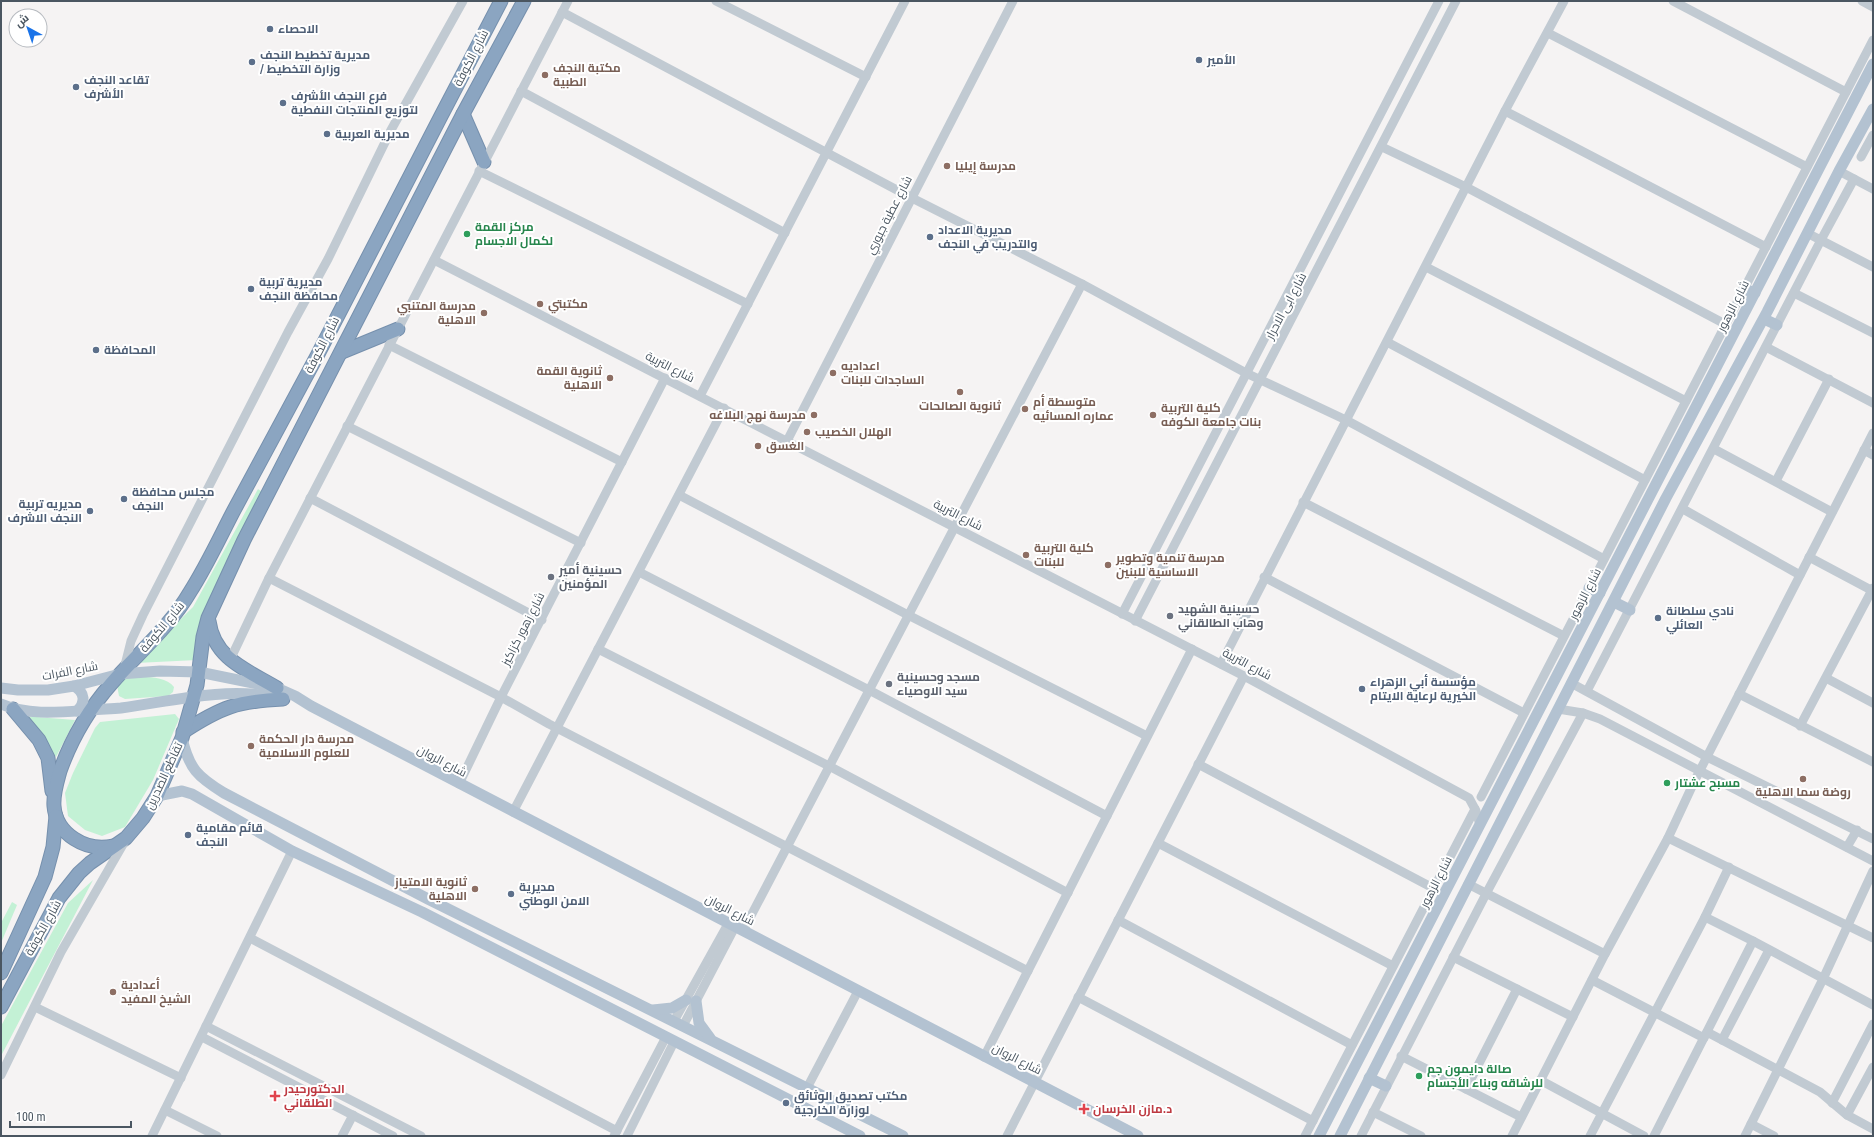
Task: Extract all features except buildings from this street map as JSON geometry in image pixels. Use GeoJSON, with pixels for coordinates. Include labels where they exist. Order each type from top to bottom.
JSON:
{"type":"FeatureCollection","features":[{"type":"Feature","properties":{"kind":"highway","name":"شارع الكوفة"},"geometry":{"type":"LineString","coordinates":[[193,697],[199,672],[203,637],[208,618],[244,540],[342,352],[463,114],[524,1]]}},
{"type":"Feature","properties":{"kind":"highway","name":"شارع الكوفة"},"geometry":{"type":"LineString","coordinates":[[122,672],[167,625],[191,591],[290,406],[496,5]]}},
{"type":"Feature","properties":{"kind":"highway"},"geometry":{"type":"LineString","coordinates":[[463,114],[482,167]]}},
{"type":"Feature","properties":{"kind":"highway"},"geometry":{"type":"LineString","coordinates":[[342,352],[398,329]]}},
{"type":"Feature","properties":{"kind":"highway"},"geometry":{"type":"LineString","coordinates":[[208,618],[211,634],[216,645],[230,660],[280,693]]}},
{"type":"Feature","properties":{"kind":"highway"},"geometry":{"type":"LineString","coordinates":[[55,810],[54,792],[65,758],[81,726],[122,672]]}},
{"type":"Feature","properties":{"kind":"highway"},"geometry":{"type":"LineString","coordinates":[[182,735],[222,708],[280,693]]}},
{"type":"Feature","properties":{"kind":"highway","name":"تقاطع الصدرين"},"geometry":{"type":"LineString","coordinates":[[121,841],[143,818],[157,796],[182,735],[193,697]]}},
{"type":"Feature","properties":{"kind":"highway"},"geometry":{"type":"LineString","coordinates":[[7,707],[40,740],[48,758],[55,810],[62,827],[70,836],[80,843],[92,847],[104,848],[121,841]]}},
{"type":"Feature","properties":{"kind":"highway","name":"شارع الكوفة"},"geometry":{"type":"LineString","coordinates":[[1,972],[45,877],[53,847],[55,810]]}},
{"type":"Feature","properties":{"kind":"highway","name":"شارع الكوفة"},"geometry":{"type":"LineString","coordinates":[[1,1006],[59,898],[68,885],[90,863],[121,841]]}},
{"type":"Feature","properties":{"kind":"main road","name":"شارع الزهور"},"geometry":{"type":"LineString","coordinates":[[1319,1136],[1873,64]]}},
{"type":"Feature","properties":{"kind":"main road"},"geometry":{"type":"LineString","coordinates":[[1340,1136],[1672,486],[1764,318],[1839,171],[1873,109]]}},
{"type":"Feature","properties":{"kind":"main road"},"geometry":{"type":"LineString","coordinates":[[1822,138],[1832,143]]}},
{"type":"Feature","properties":{"kind":"main road"},"geometry":{"type":"LineString","coordinates":[[1744,289],[1755,294]]}},
{"type":"Feature","properties":{"kind":"main road"},"geometry":{"type":"LineString","coordinates":[[1764,318],[1777,325]]}},
{"type":"Feature","properties":{"kind":"main road"},"geometry":{"type":"LineString","coordinates":[[1673,451],[1679,457],[1688,457]]}},
{"type":"Feature","properties":{"kind":"main road"},"geometry":{"type":"LineString","coordinates":[[1658,480],[1667,480],[1672,486]]}},
{"type":"Feature","properties":{"kind":"main road"},"geometry":{"type":"LineString","coordinates":[[1589,588],[1600,593]]}},
{"type":"Feature","properties":{"kind":"main road"},"geometry":{"type":"LineString","coordinates":[[1614,602],[1630,610]]}},
{"type":"Feature","properties":{"kind":"main road","name":"شارع الفرات"},"geometry":{"type":"LineString","coordinates":[[1,688],[37,691],[74,686],[122,672],[199,672]]}},
{"type":"Feature","properties":{"kind":"main road","name":"شارع الروان"},"geometry":{"type":"LineString","coordinates":[[199,672],[295,696],[311,706],[459,784],[1138,1136]]}},
{"type":"Feature","properties":{"kind":"main road"},"geometry":{"type":"LineString","coordinates":[[74,686],[79,688],[84,697],[84,703],[77,711]]}},
{"type":"Feature","properties":{"kind":"main road","name":"شارع الروان"},"geometry":{"type":"LineString","coordinates":[[92,710],[121,708],[193,697],[280,693]]}},
{"type":"Feature","properties":{"kind":"main road"},"geometry":{"type":"LineString","coordinates":[[7,707],[48,712],[92,710]]}},
{"type":"Feature","properties":{"kind":"main road"},"geometry":{"type":"LineString","coordinates":[[182,735],[190,764],[211,785],[428,899],[903,1136]]}},
{"type":"Feature","properties":{"kind":"main road"},"geometry":{"type":"LineString","coordinates":[[157,796],[182,791],[192,794],[292,851],[422,912],[860,1136]]}},
{"type":"Feature","properties":{"kind":"main road"},"geometry":{"type":"LineString","coordinates":[[422,912],[422,904],[428,899]]}},
{"type":"Feature","properties":{"kind":"main road"},"geometry":{"type":"LineString","coordinates":[[1421,939],[1428,945],[1437,944]]}},
{"type":"Feature","properties":{"kind":"main road"},"geometry":{"type":"LineString","coordinates":[[1409,963],[1418,962],[1425,969]]}},
{"type":"Feature","properties":{"kind":"main road"},"geometry":{"type":"LineString","coordinates":[[649,1010],[672,1008],[691,1000],[699,1023],[707,1036],[713,1040]]}},
{"type":"Feature","properties":{"kind":"main road"},"geometry":{"type":"LineString","coordinates":[[745,1077],[753,1061]]}},
{"type":"Feature","properties":{"kind":"main road"},"geometry":{"type":"LineString","coordinates":[[1369,1078],[1386,1086]]}},
{"type":"Feature","properties":{"kind":"street"},"geometry":{"type":"LineString","coordinates":[[122,672],[131,641],[143,615],[288,332],[328,259],[391,130],[463,1]]}},
{"type":"Feature","properties":{"kind":"street"},"geometry":{"type":"LineString","coordinates":[[230,660],[269,578],[310,498],[568,1]]}},
{"type":"Feature","properties":{"kind":"street"},"geometry":{"type":"LineString","coordinates":[[716,1],[866,77]]}},
{"type":"Feature","properties":{"kind":"street"},"geometry":{"type":"LineString","coordinates":[[700,396],[906,1]]}},
{"type":"Feature","properties":{"kind":"street","name":"شارع عطية جبوري"},"geometry":{"type":"LineString","coordinates":[[787,441],[1013,1]]}},
{"type":"Feature","properties":{"kind":"street","name":"شارع ابی الاحرار"},"geometry":{"type":"LineString","coordinates":[[1122,614],[1439,1]]}},
{"type":"Feature","properties":{"kind":"street","name":"شارع ابی الاحرار"},"geometry":{"type":"LineString","coordinates":[[1135,621],[1382,147],[1456,1]]}},
{"type":"Feature","properties":{"kind":"street"},"geometry":{"type":"LineString","coordinates":[[1220,664],[1426,267],[1505,111],[1564,1]]}},
{"type":"Feature","properties":{"kind":"street"},"geometry":{"type":"LineString","coordinates":[[1673,1],[1846,92]]}},
{"type":"Feature","properties":{"kind":"street"},"geometry":{"type":"LineString","coordinates":[[1862,1],[1873,7]]}},
{"type":"Feature","properties":{"kind":"street"},"geometry":{"type":"LineString","coordinates":[[562,12],[912,198],[1082,284],[1261,380],[1346,420],[1604,558]]}},
{"type":"Feature","properties":{"kind":"street"},"geometry":{"type":"LineString","coordinates":[[1548,33],[1807,167]]}},
{"type":"Feature","properties":{"kind":"street"},"geometry":{"type":"LineString","coordinates":[[1481,797],[1873,40]]}},
{"type":"Feature","properties":{"kind":"street"},"geometry":{"type":"LineString","coordinates":[[521,91],[785,233]]}},
{"type":"Feature","properties":{"kind":"street"},"geometry":{"type":"LineString","coordinates":[[1505,111],[1766,247]]}},
{"type":"Feature","properties":{"kind":"street"},"geometry":{"type":"LineString","coordinates":[[1861,157],[1873,135]]}},
{"type":"Feature","properties":{"kind":"street"},"geometry":{"type":"LineString","coordinates":[[1382,147],[1466,187],[1726,324]]}},
{"type":"Feature","properties":{"kind":"street"},"geometry":{"type":"LineString","coordinates":[[482,167],[748,304]]}},
{"type":"Feature","properties":{"kind":"street"},"geometry":{"type":"LineString","coordinates":[[1839,171],[1873,188]]}},
{"type":"Feature","properties":{"kind":"street"},"geometry":{"type":"LineString","coordinates":[[1587,692],[1854,179]]}},
{"type":"Feature","properties":{"kind":"street"},"geometry":{"type":"LineString","coordinates":[[1807,233],[1873,267]]}},
{"type":"Feature","properties":{"kind":"street","name":"شارع التربية"},"geometry":{"type":"LineString","coordinates":[[434,260],[1244,676],[1469,798]]}},
{"type":"Feature","properties":{"kind":"street"},"geometry":{"type":"LineString","coordinates":[[1426,267],[1686,401]]}},
{"type":"Feature","properties":{"kind":"street"},"geometry":{"type":"LineString","coordinates":[[678,1024],[735,928],[787,846],[1082,284]]}},
{"type":"Feature","properties":{"kind":"street"},"geometry":{"type":"LineString","coordinates":[[1794,293],[1873,333]]}},
{"type":"Feature","properties":{"kind":"street"},"geometry":{"type":"LineString","coordinates":[[1387,342],[1645,480]]}},
{"type":"Feature","properties":{"kind":"street"},"geometry":{"type":"LineString","coordinates":[[389,345],[622,462]]}},
{"type":"Feature","properties":{"kind":"street"},"geometry":{"type":"LineString","coordinates":[[1766,347],[1873,403]]}},
{"type":"Feature","properties":{"kind":"street","name":"شارع زهور كزاكيز"},"geometry":{"type":"LineString","coordinates":[[459,784],[501,697],[542,620],[664,378]]}},
{"type":"Feature","properties":{"kind":"street"},"geometry":{"type":"LineString","coordinates":[[1776,481],[1829,379]]}},
{"type":"Feature","properties":{"kind":"street"},"geometry":{"type":"LineString","coordinates":[[513,812],[724,408]]}},
{"type":"Feature","properties":{"kind":"street"},"geometry":{"type":"LineString","coordinates":[[347,426],[581,543]]}},
{"type":"Feature","properties":{"kind":"street"},"geometry":{"type":"LineString","coordinates":[[1512,1136],[1592,980],[1668,838],[1699,771],[1873,433]]}},
{"type":"Feature","properties":{"kind":"street"},"geometry":{"type":"LineString","coordinates":[[1714,449],[1832,512]]}},
{"type":"Feature","properties":{"kind":"street"},"geometry":{"type":"LineString","coordinates":[[1864,450],[1873,455]]}},
{"type":"Feature","properties":{"kind":"street"},"geometry":{"type":"LineString","coordinates":[[679,495],[908,616],[1148,736]]}},
{"type":"Feature","properties":{"kind":"street"},"geometry":{"type":"LineString","coordinates":[[310,498],[542,620]]}},
{"type":"Feature","properties":{"kind":"street"},"geometry":{"type":"LineString","coordinates":[[1303,502],[1564,636]]}},
{"type":"Feature","properties":{"kind":"street"},"geometry":{"type":"LineString","coordinates":[[1683,509],[1800,575]]}},
{"type":"Feature","properties":{"kind":"street"},"geometry":{"type":"LineString","coordinates":[[1800,726],[1873,590],[1809,557]]}},
{"type":"Feature","properties":{"kind":"street"},"geometry":{"type":"LineString","coordinates":[[639,572],[869,690],[1107,816]]}},
{"type":"Feature","properties":{"kind":"street"},"geometry":{"type":"LineString","coordinates":[[1264,577],[1524,713]]}},
{"type":"Feature","properties":{"kind":"street"},"geometry":{"type":"LineString","coordinates":[[269,578],[1028,971]]}},
{"type":"Feature","properties":{"kind":"street"},"geometry":{"type":"LineString","coordinates":[[598,649],[829,766],[1068,893]]}},
{"type":"Feature","properties":{"kind":"street"},"geometry":{"type":"LineString","coordinates":[[984,1057],[1192,649]]}},
{"type":"Feature","properties":{"kind":"street"},"geometry":{"type":"LineString","coordinates":[[1008,1136],[1034,1082],[1244,676]]}},
{"type":"Feature","properties":{"kind":"street"},"geometry":{"type":"LineString","coordinates":[[1826,678],[1873,703]]}},
{"type":"Feature","properties":{"kind":"street"},"geometry":{"type":"LineString","coordinates":[[1571,683],[1707,757],[1873,839]]}},
{"type":"Feature","properties":{"kind":"street"},"geometry":{"type":"LineString","coordinates":[[1739,694],[1873,762]]}},
{"type":"Feature","properties":{"kind":"street"},"geometry":{"type":"LineString","coordinates":[[1558,709],[1583,713],[1600,719],[1873,861]]}},
{"type":"Feature","properties":{"kind":"street"},"geometry":{"type":"LineString","coordinates":[[1361,1136],[1487,892],[1583,713]]}},
{"type":"Feature","properties":{"kind":"street"},"geometry":{"type":"LineString","coordinates":[[1198,764],[1433,888]]}},
{"type":"Feature","properties":{"kind":"street"},"geometry":{"type":"LineString","coordinates":[[1716,780],[1723,765]]}},
{"type":"Feature","properties":{"kind":"street"},"geometry":{"type":"LineString","coordinates":[[1480,825],[1475,809],[1469,798],[1481,797],[1491,793],[1500,786]]}},
{"type":"Feature","properties":{"kind":"street"},"geometry":{"type":"LineString","coordinates":[[1305,1136],[1475,809]]}},
{"type":"Feature","properties":{"kind":"street"},"geometry":{"type":"LineString","coordinates":[[1847,848],[1857,830]]}},
{"type":"Feature","properties":{"kind":"street"},"geometry":{"type":"LineString","coordinates":[[1668,838],[1873,938]]}},
{"type":"Feature","properties":{"kind":"street"},"geometry":{"type":"LineString","coordinates":[[1,1075],[61,952],[121,841]]}},
{"type":"Feature","properties":{"kind":"street"},"geometry":{"type":"LineString","coordinates":[[1158,843],[1393,966]]}},
{"type":"Feature","properties":{"kind":"street"},"geometry":{"type":"LineString","coordinates":[[152,1136],[202,1037],[292,851]]}},
{"type":"Feature","properties":{"kind":"street"},"geometry":{"type":"LineString","coordinates":[[1590,1136],[1705,917],[1728,867]]}},
{"type":"Feature","properties":{"kind":"street"},"geometry":{"type":"LineString","coordinates":[[1745,1136],[1823,979],[1873,871]]}},
{"type":"Feature","properties":{"kind":"street"},"geometry":{"type":"LineString","coordinates":[[1468,884],[1487,892],[1606,954]]}},
{"type":"Feature","properties":{"kind":"street"},"geometry":{"type":"LineString","coordinates":[[1705,917],[1873,1005]]}},
{"type":"Feature","properties":{"kind":"street"},"geometry":{"type":"LineString","coordinates":[[1118,920],[1352,1045]]}},
{"type":"Feature","properties":{"kind":"street"},"geometry":{"type":"LineString","coordinates":[[250,938],[615,1134],[670,1040]]}},
{"type":"Feature","properties":{"kind":"street"},"geometry":{"type":"LineString","coordinates":[[1654,1136],[1753,941]]}},
{"type":"Feature","properties":{"kind":"street"},"geometry":{"type":"LineString","coordinates":[[1722,1040],[1769,950]]}},
{"type":"Feature","properties":{"kind":"street"},"geometry":{"type":"LineString","coordinates":[[1453,957],[1573,1017]]}},
{"type":"Feature","properties":{"kind":"street"},"geometry":{"type":"LineString","coordinates":[[1592,980],[1654,1012],[1705,1035],[1722,1040],[1820,1092],[1847,1115],[1873,1129]]}},
{"type":"Feature","properties":{"kind":"street"},"geometry":{"type":"LineString","coordinates":[[1466,1089],[1517,989]]}},
{"type":"Feature","properties":{"kind":"street"},"geometry":{"type":"LineString","coordinates":[[807,1088],[858,991]]}},
{"type":"Feature","properties":{"kind":"street"},"geometry":{"type":"LineString","coordinates":[[1078,997],[1313,1121]]}},
{"type":"Feature","properties":{"kind":"street"},"geometry":{"type":"LineString","coordinates":[[35,1007],[181,1078]]}},
{"type":"Feature","properties":{"kind":"street"},"geometry":{"type":"LineString","coordinates":[[1832,1103],[1873,1024]]}},
{"type":"Feature","properties":{"kind":"street"},"geometry":{"type":"LineString","coordinates":[[206,1026],[421,1136]]}},
{"type":"Feature","properties":{"kind":"street"},"geometry":{"type":"LineString","coordinates":[[202,1037],[393,1136]]}},
{"type":"Feature","properties":{"kind":"street"},"geometry":{"type":"LineString","coordinates":[[627,1136],[670,1040]]}},
{"type":"Feature","properties":{"kind":"street"},"geometry":{"type":"LineString","coordinates":[[1401,1056],[1521,1117]]}},
{"type":"Feature","properties":{"kind":"street"},"geometry":{"type":"LineString","coordinates":[[1847,1115],[1873,1067]]}},
{"type":"Feature","properties":{"kind":"street"},"geometry":{"type":"LineString","coordinates":[[1540,1080],[1644,1136]]}},
{"type":"Feature","properties":{"kind":"street"},"geometry":{"type":"LineString","coordinates":[[165,1110],[217,1136]]}},
{"type":"Feature","properties":{"kind":"street"},"geometry":{"type":"LineString","coordinates":[[1373,1112],[1421,1136]]}},
{"type":"Feature","properties":{"kind":"street"},"geometry":{"type":"LineString","coordinates":[[342,1136],[353,1115]]}},
{"type":"Feature","properties":{"kind":"street"},"geometry":{"type":"LineString","coordinates":[[1751,1124],[1774,1136]]}},
{"type":"Feature","properties":{"kind":"green space"},"geometry":{"type":"Polygon","coordinates":[[[258,489],[264,493],[197,660],[136,663],[193,607],[258,489]]]}},
{"type":"Feature","properties":{"kind":"green space"},"geometry":{"type":"Polygon","coordinates":[[[129,677],[147,677],[165,680],[174,687],[173,692],[168,696],[125,699],[119,696],[117,685],[122,680],[129,677]]]}},
{"type":"Feature","properties":{"kind":"green space"},"geometry":{"type":"Polygon","coordinates":[[[175,714],[179,719],[153,780],[125,827],[102,836],[85,830],[68,816],[65,793],[95,728],[100,722],[175,714]]]}},
{"type":"Feature","properties":{"kind":"green space"},"geometry":{"type":"Polygon","coordinates":[[[24,716],[75,720],[56,757],[24,716]]]}},
{"type":"Feature","properties":{"kind":"green space"},"geometry":{"type":"Polygon","coordinates":[[[93,880],[1,1056],[1,1026],[68,903],[93,880]]]}},
{"type":"Feature","properties":{"kind":"green space"},"geometry":{"type":"Polygon","coordinates":[[[12,902],[17,905],[1,943],[1,923],[12,902]]]}},
{"type":"Feature","properties":{"kind":"place","name":"الاحصاء"},"geometry":{"type":"Point","coordinates":[270,29]}},
{"type":"Feature","properties":{"kind":"place","name":"الأمير"},"geometry":{"type":"Point","coordinates":[1199,60]}},
{"type":"Feature","properties":{"kind":"place","name":"مديرية تخطيط النجف / وزارة التخطيط"},"geometry":{"type":"Point","coordinates":[252,62]}},
{"type":"Feature","properties":{"kind":"place","name":"مكتبة النجف الطبية"},"geometry":{"type":"Point","coordinates":[545,75]}},
{"type":"Feature","properties":{"kind":"place","name":"تقاعد النجف الأشرف"},"geometry":{"type":"Point","coordinates":[76,87]}},
{"type":"Feature","properties":{"kind":"place","name":"فرع النجف الأشرف لتوزيع المنتجات النفطية"},"geometry":{"type":"Point","coordinates":[283,103]}},
{"type":"Feature","properties":{"kind":"place","name":"مديرية العربية"},"geometry":{"type":"Point","coordinates":[327,134]}},
{"type":"Feature","properties":{"kind":"place","name":"مدرسة إيليا"},"geometry":{"type":"Point","coordinates":[947,166]}},
{"type":"Feature","properties":{"kind":"place","name":"مركز القمة لكمال الاجسام"},"geometry":{"type":"Point","coordinates":[467,234]}},
{"type":"Feature","properties":{"kind":"place","name":"مديرية الاعداد والتدريب في النجف"},"geometry":{"type":"Point","coordinates":[930,237]}},
{"type":"Feature","properties":{"kind":"place","name":"مديرية تربية محافظة النجف"},"geometry":{"type":"Point","coordinates":[251,289]}},
{"type":"Feature","properties":{"kind":"place","name":"مكتبتي"},"geometry":{"type":"Point","coordinates":[540,304]}},
{"type":"Feature","properties":{"kind":"place","name":"مدرسة المتنبي الاهلية"},"geometry":{"type":"Point","coordinates":[484,313]}},
{"type":"Feature","properties":{"kind":"place","name":"المحافظة"},"geometry":{"type":"Point","coordinates":[96,350]}},
{"type":"Feature","properties":{"kind":"place","name":"اعداديه الساجدات للبنات"},"geometry":{"type":"Point","coordinates":[833,373]}},
{"type":"Feature","properties":{"kind":"place","name":"ثانوية القمة الاهلية"},"geometry":{"type":"Point","coordinates":[610,378]}},
{"type":"Feature","properties":{"kind":"place","name":"ثانوية الصالحات"},"geometry":{"type":"Point","coordinates":[960,392]}},
{"type":"Feature","properties":{"kind":"place","name":"متوسطة أم عماره المسائيه"},"geometry":{"type":"Point","coordinates":[1025,409]}},
{"type":"Feature","properties":{"kind":"place","name":"مدرسة نهج البلاغه"},"geometry":{"type":"Point","coordinates":[814,415]}},
{"type":"Feature","properties":{"kind":"place","name":"كلية التربية بنات جامعة الكوفه"},"geometry":{"type":"Point","coordinates":[1153,415]}},
{"type":"Feature","properties":{"kind":"place","name":"الهلال الخصيب"},"geometry":{"type":"Point","coordinates":[807,432]}},
{"type":"Feature","properties":{"kind":"place","name":"الغسق"},"geometry":{"type":"Point","coordinates":[758,446]}},
{"type":"Feature","properties":{"kind":"place","name":"مجلس محافظة النجف"},"geometry":{"type":"Point","coordinates":[124,499]}},
{"type":"Feature","properties":{"kind":"place","name":"مديريه تربية النجف الاشرف"},"geometry":{"type":"Point","coordinates":[90,511]}},
{"type":"Feature","properties":{"kind":"place","name":"كلية التربية للبنات"},"geometry":{"type":"Point","coordinates":[1026,555]}},
{"type":"Feature","properties":{"kind":"place","name":"مدرسة تنمية وتطوير الاساسية للبنين"},"geometry":{"type":"Point","coordinates":[1108,565]}},
{"type":"Feature","properties":{"kind":"place","name":"حسينية أمير المؤمنين"},"geometry":{"type":"Point","coordinates":[551,577]}},
{"type":"Feature","properties":{"kind":"place","name":"حسينية الشهيد وهاب الطالقاني"},"geometry":{"type":"Point","coordinates":[1170,616]}},
{"type":"Feature","properties":{"kind":"place","name":"نادي سلطانة العائلي"},"geometry":{"type":"Point","coordinates":[1658,618]}},
{"type":"Feature","properties":{"kind":"place","name":"مسجد وحسينية سيد الاوصياء"},"geometry":{"type":"Point","coordinates":[889,684]}},
{"type":"Feature","properties":{"kind":"place","name":"مؤسسة أبي الزهراء الخيرية لرعاية الايتام"},"geometry":{"type":"Point","coordinates":[1362,689]}},
{"type":"Feature","properties":{"kind":"place","name":"مدرسة دار الحكمة للعلوم الاسلامية"},"geometry":{"type":"Point","coordinates":[251,746]}},
{"type":"Feature","properties":{"kind":"place","name":"روضة سما الاهلية"},"geometry":{"type":"Point","coordinates":[1803,779]}},
{"type":"Feature","properties":{"kind":"place","name":"مسبح عشتار"},"geometry":{"type":"Point","coordinates":[1667,783]}},
{"type":"Feature","properties":{"kind":"place","name":"قائم مقامية النجف"},"geometry":{"type":"Point","coordinates":[188,835]}},
{"type":"Feature","properties":{"kind":"place","name":"ثانوية الامتياز الاهلية"},"geometry":{"type":"Point","coordinates":[475,889]}},
{"type":"Feature","properties":{"kind":"place","name":"مديرية الامن الوطني"},"geometry":{"type":"Point","coordinates":[511,894]}},
{"type":"Feature","properties":{"kind":"place","name":"أعدادية الشيخ المفيد"},"geometry":{"type":"Point","coordinates":[113,992]}},
{"type":"Feature","properties":{"kind":"place","name":"صالة دايمون جم للرشاقه وبناء الأجسام"},"geometry":{"type":"Point","coordinates":[1419,1076]}},
{"type":"Feature","properties":{"kind":"place","name":"الدكتورحيدر الطلقاني"},"geometry":{"type":"Point","coordinates":[275,1096]}},
{"type":"Feature","properties":{"kind":"place","name":"مكتب تصديق الوثائق لوزارة الخارجية"},"geometry":{"type":"Point","coordinates":[786,1103]}},
{"type":"Feature","properties":{"kind":"place","name":"د.مازن الخرسان"},"geometry":{"type":"Point","coordinates":[1084,1109]}}]}
